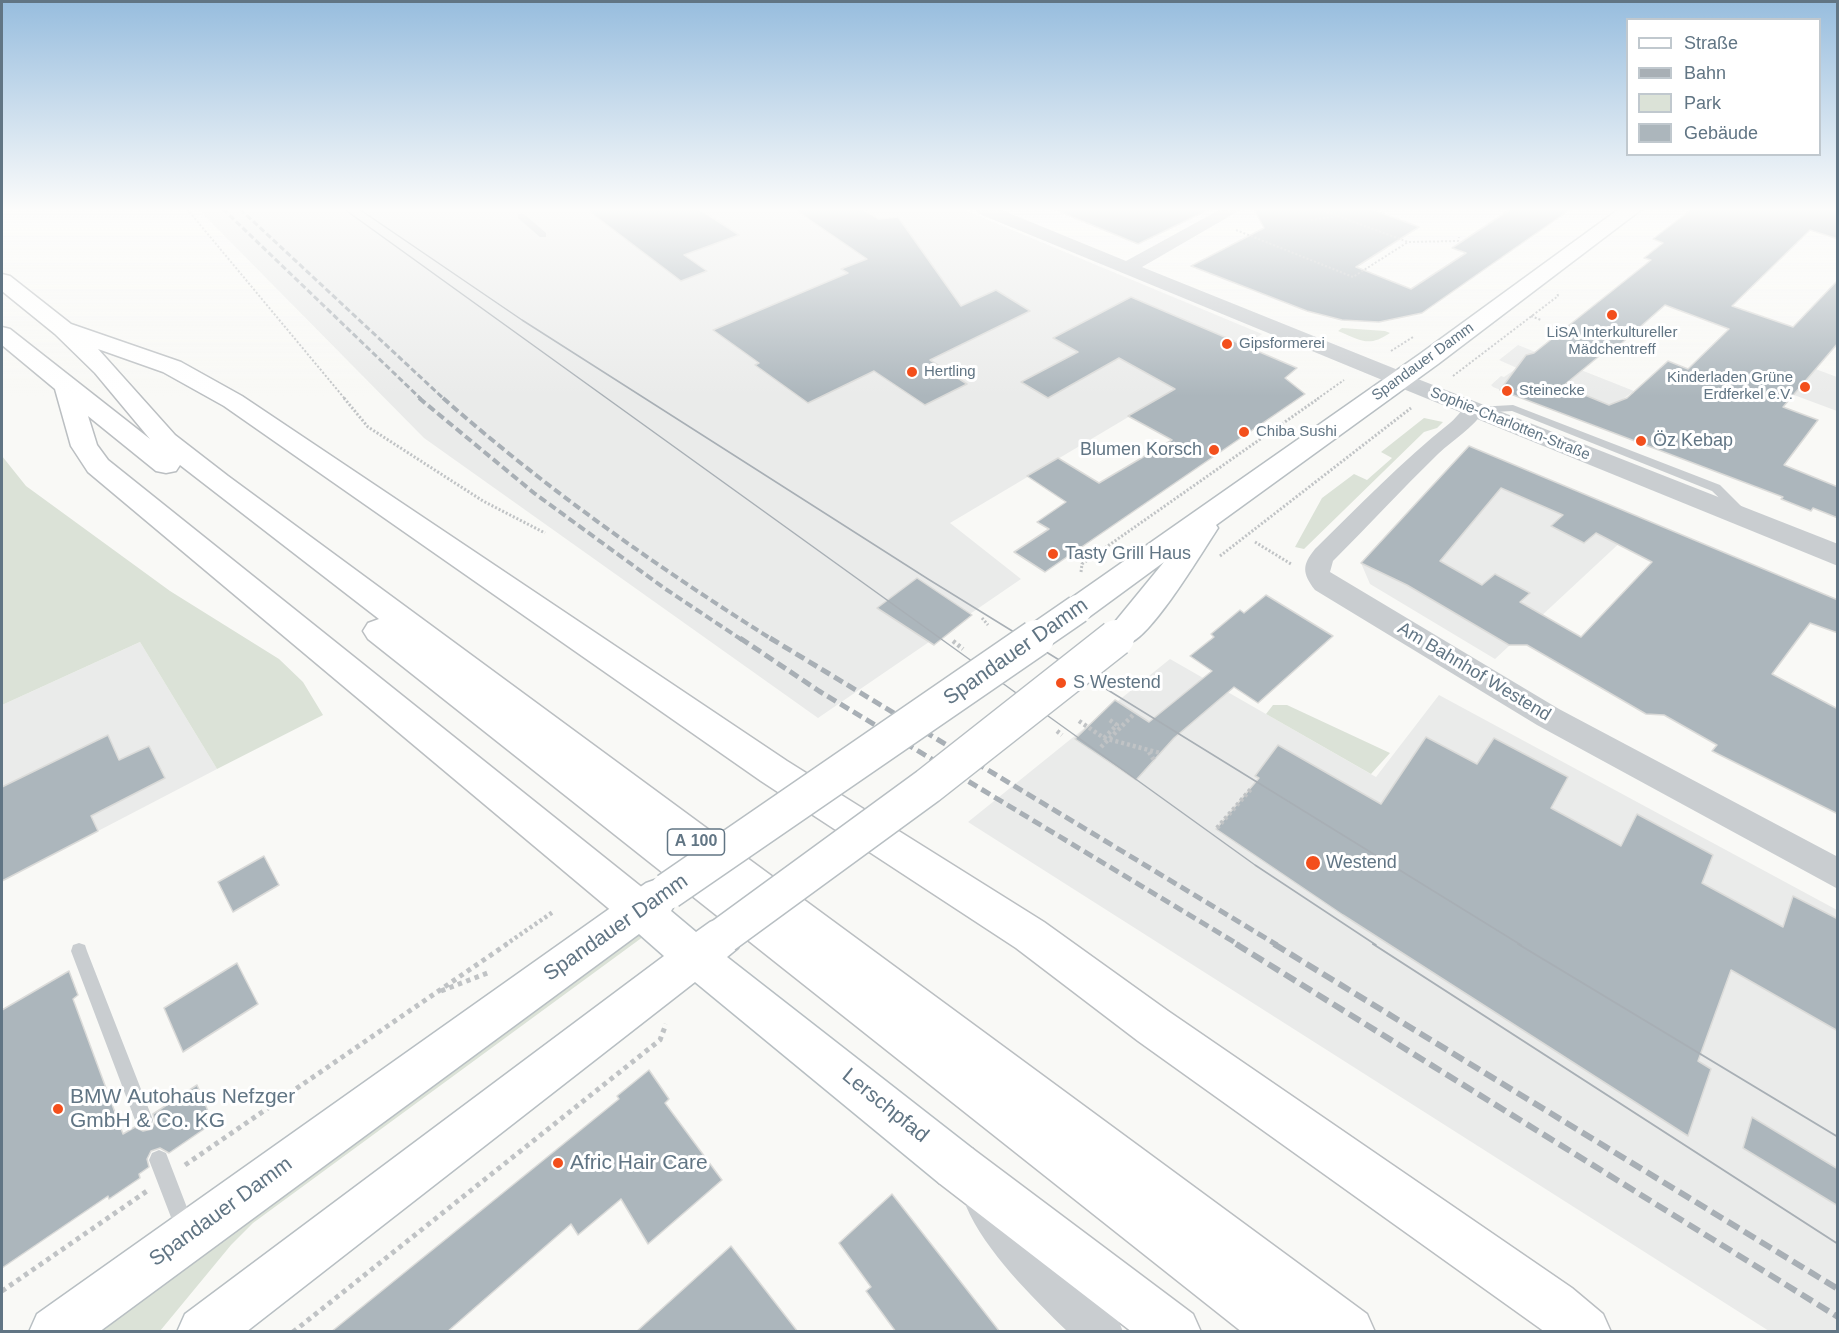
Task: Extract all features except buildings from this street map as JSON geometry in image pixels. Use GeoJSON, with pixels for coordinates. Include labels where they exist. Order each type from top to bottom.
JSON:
{"type":"FeatureCollection","features":[{"type":"Feature","properties":{"kind":"main road","name":"Spandauer Damm"},"geometry":{"type":"LineString","coordinates":[[55,1332],[654,900],[1078,609],[1547,271]]}},
{"type":"Feature","properties":{"kind":"main road","name":"A 100"},"geometry":{"type":"LineString","coordinates":[[2,281],[63,329],[104,368],[166,441],[218,482],[1348,1332]]}},
{"type":"Feature","properties":{"kind":"main road"},"geometry":{"type":"LineString","coordinates":[[63,329],[172,367],[233,401],[761,763],[1030,935],[1153,1026],[1554,1306],[1585,1332]]}},
{"type":"Feature","properties":{"kind":"main road","name":"A 100"},"geometry":{"type":"LineString","coordinates":[[2,334],[279,553],[1284,1332]]}},
{"type":"Feature","properties":{"kind":"main road","name":"Lerschpfad"},"geometry":{"type":"LineString","coordinates":[[66,383],[84,446],[98,466],[654,900],[709,946],[870,1093],[956,1166]]}},
{"type":"Feature","properties":{"kind":"main road","name":"Spandauer Damm"},"geometry":{"type":"LineString","coordinates":[[203,1332],[709,946],[867,832],[1121,634],[1142,614],[1167,583],[1212,514]]}},
{"type":"Feature","properties":{"kind":"main road"},"geometry":{"type":"LineString","coordinates":[[956,1166],[1175,1332]]}},
{"type":"Feature","properties":{"kind":"street","name":"Sophie-Charlotten-Straße"},"geometry":{"type":"LineString","coordinates":[[1135,271],[1838,556]]}},
{"type":"Feature","properties":{"kind":"street","name":"Am Bahnhof Westend"},"geometry":{"type":"LineString","coordinates":[[1474,410],[1460,426],[1432,447],[1324,555],[1317,564],[1317,574],[1320,579],[1548,717],[1838,874]]}},
{"type":"Feature","properties":{"kind":"street","name":"Lerschpfad"},"geometry":{"type":"LineString","coordinates":[[956,1166],[1041,1275],[1101,1332]]}},
{"type":"Feature","properties":{"kind":"lane"},"geometry":{"type":"LineString","coordinates":[[79,951],[144,1120]]}},
{"type":"Feature","properties":{"kind":"lane"},"geometry":{"type":"LineString","coordinates":[[162,1169],[188,1236]]}},
{"type":"Feature","properties":{"kind":"path"},"geometry":{"type":"LineString","coordinates":[[239,271],[368,427],[483,501],[545,533]]}},
{"type":"Feature","properties":{"kind":"path"},"geometry":{"type":"LineString","coordinates":[[1339,271],[1353,277],[1362,271]]}},
{"type":"Feature","properties":{"kind":"path"},"geometry":{"type":"LineString","coordinates":[[1461,370],[1558,296]]}},
{"type":"Feature","properties":{"kind":"path"},"geometry":{"type":"LineString","coordinates":[[1531,316],[1541,320]]}},
{"type":"Feature","properties":{"kind":"path"},"geometry":{"type":"LineString","coordinates":[[1396,348],[1402,344]]}},
{"type":"Feature","properties":{"kind":"path"},"geometry":{"type":"LineString","coordinates":[[1078,609],[1082,564],[1337,385]]}},
{"type":"Feature","properties":{"kind":"path"},"geometry":{"type":"LineString","coordinates":[[1217,559],[1407,411]]}},
{"type":"Feature","properties":{"kind":"path"},"geometry":{"type":"LineString","coordinates":[[1255,542],[1294,566]]}},
{"type":"Feature","properties":{"kind":"path"},"geometry":{"type":"LineString","coordinates":[[982,618],[988,625]]}},
{"type":"Feature","properties":{"kind":"path"},"geometry":{"type":"LineString","coordinates":[[954,641],[960,647]]}},
{"type":"Feature","properties":{"kind":"path"},"geometry":{"type":"LineString","coordinates":[[1101,747],[1133,715]]}},
{"type":"Feature","properties":{"kind":"path"},"geometry":{"type":"LineString","coordinates":[[1104,738],[1111,732],[1117,725],[1108,719],[1114,723],[1120,728]]}},
{"type":"Feature","properties":{"kind":"path"},"geometry":{"type":"LineString","coordinates":[[1079,721],[1104,738],[1160,753]]}},
{"type":"Feature","properties":{"kind":"path"},"geometry":{"type":"LineString","coordinates":[[1057,731],[1062,735]]}},
{"type":"Feature","properties":{"kind":"path"},"geometry":{"type":"LineString","coordinates":[[1149,751],[1154,760]]}},
{"type":"Feature","properties":{"kind":"path"},"geometry":{"type":"LineString","coordinates":[[1216,828],[1251,789]]}},
{"type":"Feature","properties":{"kind":"path"},"geometry":{"type":"LineString","coordinates":[[2,1291],[162,1169],[553,912]]}},
{"type":"Feature","properties":{"kind":"path"},"geometry":{"type":"LineString","coordinates":[[293,1332],[660,1040]]}},
{"type":"Feature","properties":{"kind":"shaded area"},"geometry":{"type":"Polygon","coordinates":[[[259,271],[1111,271],[1262,334],[1226,359],[950,523],[1021,579],[818,718],[424,438],[259,271]]]}},
{"type":"Feature","properties":{"kind":"shaded area"},"geometry":{"type":"Polygon","coordinates":[[[1518,345],[1634,391],[1612,407],[1540,405],[1493,387],[1491,385],[1501,376],[1504,377],[1517,368],[1499,360],[1518,345]]]}},
{"type":"Feature","properties":{"kind":"shaded area","name":"Kinderladen Grüne Erdferkel e.V."},"geometry":{"type":"Polygon","coordinates":[[[1762,349],[1837,377],[1837,411],[1794,395],[1762,349]]]}},
{"type":"Feature","properties":{"kind":"shaded area"},"geometry":{"type":"Polygon","coordinates":[[[1469,446],[1642,518],[1625,538],[1495,659],[1370,584],[1361,563],[1469,446]]]}},
{"type":"Feature","properties":{"kind":"shaded area"},"geometry":{"type":"Polygon","coordinates":[[[140,642],[217,769],[2,881],[2,705],[140,642]]]}},
{"type":"Feature","properties":{"kind":"shaded area"},"geometry":{"type":"Polygon","coordinates":[[[1170,659],[1376,777],[1439,695],[1837,910],[1837,1331],[1769,1331],[968,822],[1170,659]]]}},
{"type":"Feature","properties":{"kind":"green space"},"geometry":{"type":"Polygon","coordinates":[[[1342,328],[1390,333],[1376,340],[1364,341],[1338,331],[1342,328]]]}},
{"type":"Feature","properties":{"kind":"green space"},"geometry":{"type":"Polygon","coordinates":[[[1424,418],[1443,422],[1437,428],[1424,432],[1304,549],[1295,547],[1322,498],[1354,474],[1367,480],[1392,458],[1381,452],[1424,418]]]}},
{"type":"Feature","properties":{"kind":"green space"},"geometry":{"type":"Polygon","coordinates":[[[2,456],[26,486],[170,591],[279,659],[303,682],[323,715],[217,769],[140,642],[2,705],[2,456]]]}},
{"type":"Feature","properties":{"kind":"green space"},"geometry":{"type":"Polygon","coordinates":[[[1273,705],[1287,705],[1390,753],[1371,774],[1266,714],[1273,705]]]}},
{"type":"Feature","properties":{"kind":"green space"},"geometry":{"type":"Polygon","coordinates":[[[646,925],[651,931],[253,1223],[231,1245],[160,1331],[91,1332],[646,925]]]}},
{"type":"Feature","properties":{"kind":"tram line"},"geometry":{"type":"LineString","coordinates":[[430,271],[1255,865],[1376,945]]}},
{"type":"Feature","properties":{"kind":"tram line"},"geometry":{"type":"LineString","coordinates":[[450,271],[522,320],[928,579],[1521,945]]}},
{"type":"Feature","properties":{"kind":"tram line"},"geometry":{"type":"LineString","coordinates":[[1373,944],[1838,1244]]}},
{"type":"Feature","properties":{"kind":"tram line"},"geometry":{"type":"LineString","coordinates":[[1518,944],[1838,1137]]}},
{"type":"Feature","properties":{"kind":"railway"},"geometry":{"type":"LineString","coordinates":[[288,271],[421,399]]}},
{"type":"Feature","properties":{"kind":"railway"},"geometry":{"type":"LineString","coordinates":[[307,271],[444,399]]}},
{"type":"Feature","properties":{"kind":"railway"},"geometry":{"type":"LineString","coordinates":[[419,398],[534,493],[664,588],[742,640]]}},
{"type":"Feature","properties":{"kind":"railway"},"geometry":{"type":"LineString","coordinates":[[443,398],[521,464],[562,495],[687,584],[773,640]]}},
{"type":"Feature","properties":{"kind":"railway"},"geometry":{"type":"LineString","coordinates":[[740,638],[819,691],[1239,945]]}},
{"type":"Feature","properties":{"kind":"railway"},"geometry":{"type":"LineString","coordinates":[[770,638],[1277,945]]}},
{"type":"Feature","properties":{"kind":"railway"},"geometry":{"type":"LineString","coordinates":[[1236,944],[1838,1317]]}},
{"type":"Feature","properties":{"kind":"railway"},"geometry":{"type":"LineString","coordinates":[[1274,944],[1838,1289]]}},
{"type":"Feature","properties":{"kind":"place","name":"LiSA Interkultureller Mädchentreff"},"geometry":{"type":"Point","coordinates":[1612,315]}},
{"type":"Feature","properties":{"kind":"place","name":"Gipsformerei"},"geometry":{"type":"Point","coordinates":[1227,344]}},
{"type":"Feature","properties":{"kind":"place","name":"Hertling"},"geometry":{"type":"Point","coordinates":[912,372]}},
{"type":"Feature","properties":{"kind":"place","name":"Kinderladen Grüne Erdferkel e.V."},"geometry":{"type":"Point","coordinates":[1805,387]}},
{"type":"Feature","properties":{"kind":"place","name":"Steinecke"},"geometry":{"type":"Point","coordinates":[1507,391]}},
{"type":"Feature","properties":{"kind":"place","name":"Chiba Sushi"},"geometry":{"type":"Point","coordinates":[1244,432]}},
{"type":"Feature","properties":{"kind":"place","name":"Öz Kebap"},"geometry":{"type":"Point","coordinates":[1641,441]}},
{"type":"Feature","properties":{"kind":"place","name":"Blumen Korsch"},"geometry":{"type":"Point","coordinates":[1214,450]}},
{"type":"Feature","properties":{"kind":"place","name":"Tasty Grill Haus"},"geometry":{"type":"Point","coordinates":[1053,554]}},
{"type":"Feature","properties":{"kind":"place","name":"S Westend"},"geometry":{"type":"Point","coordinates":[1061,683]}},
{"type":"Feature","properties":{"kind":"place","name":"Westend"},"geometry":{"type":"Point","coordinates":[1313,863]}},
{"type":"Feature","properties":{"kind":"place","name":"BMW Autohaus Nefzger GmbH & Co. KG"},"geometry":{"type":"Point","coordinates":[58,1109]}},
{"type":"Feature","properties":{"kind":"place","name":"Afric Hair Care"},"geometry":{"type":"Point","coordinates":[558,1163]}}]}
